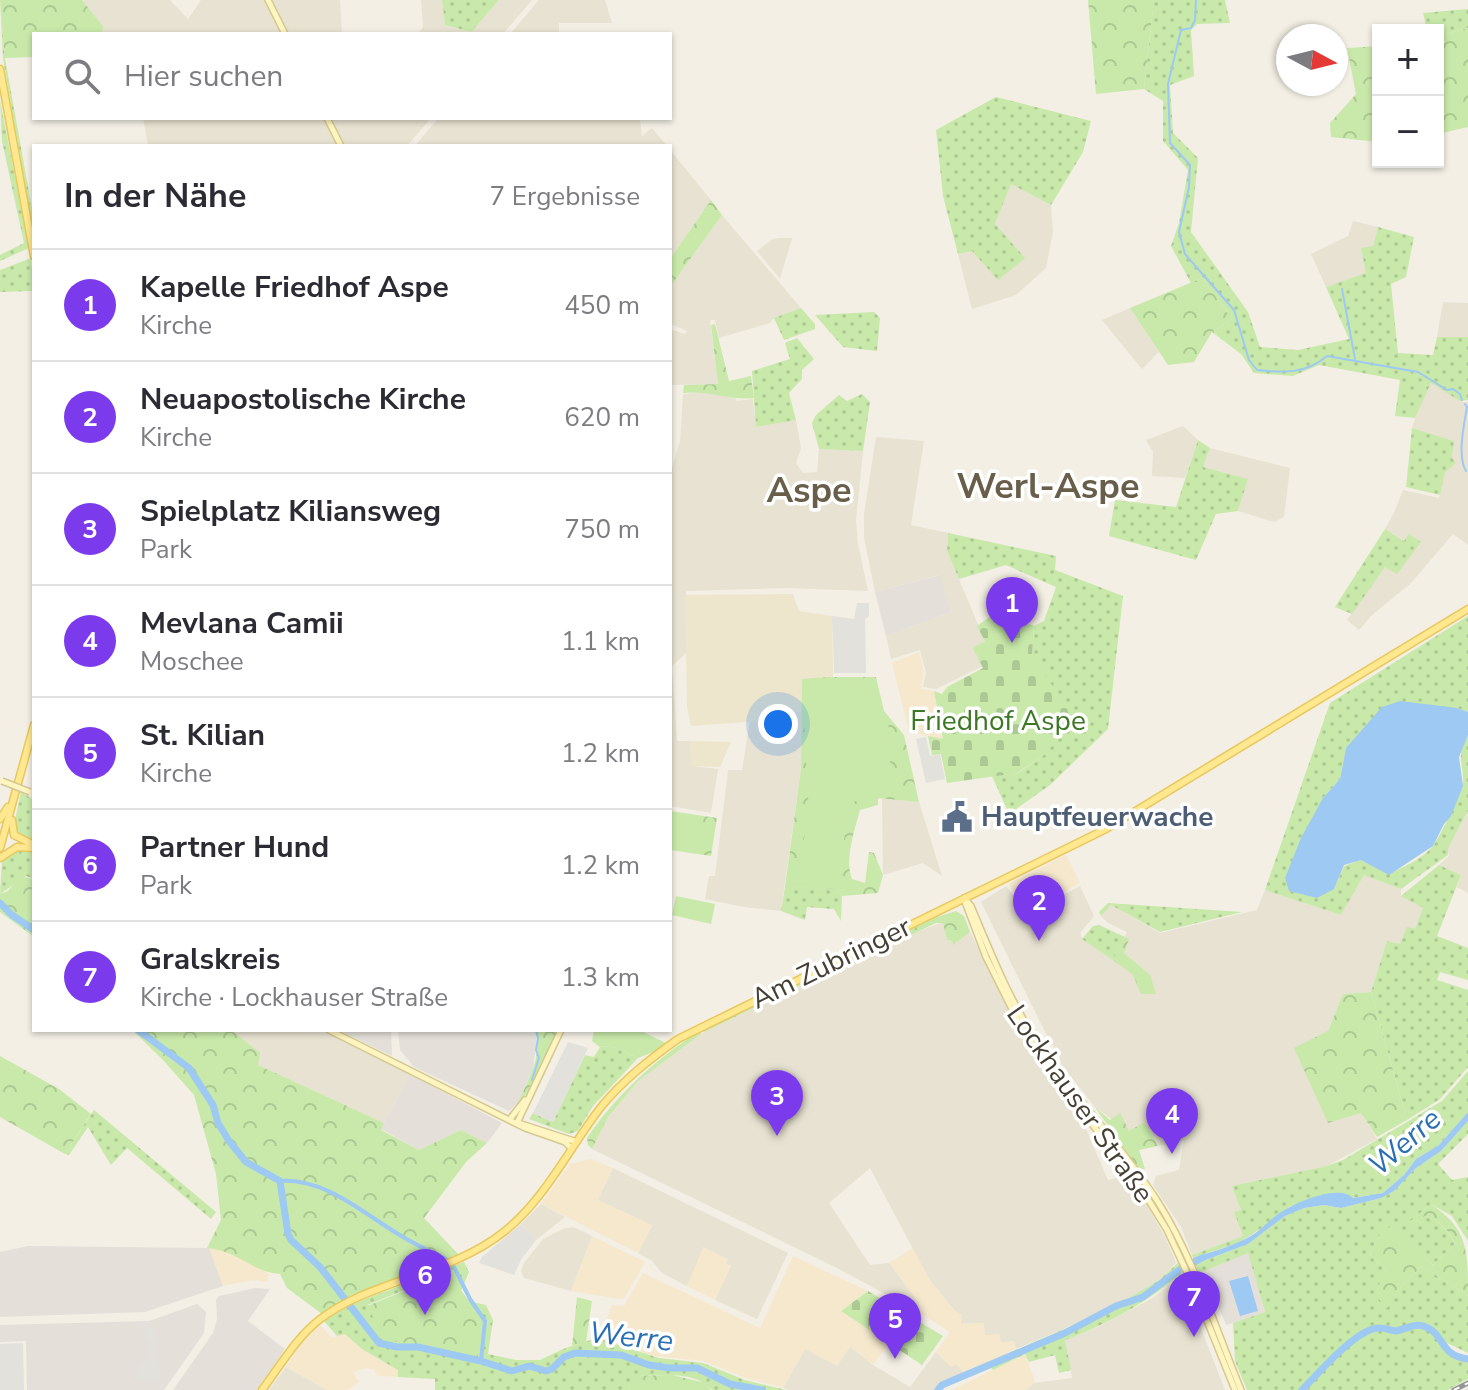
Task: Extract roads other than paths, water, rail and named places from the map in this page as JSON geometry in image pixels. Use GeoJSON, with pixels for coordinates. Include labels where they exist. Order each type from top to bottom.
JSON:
{"type":"FeatureCollection","features":[{"type":"Feature","properties":{"kind":"main road"},"geometry":{"type":"LineString","coordinates":[[268,0],[284,32]]}},
{"type":"Feature","properties":{"kind":"main road"},"geometry":{"type":"LineString","coordinates":[[0,69],[32,247]]}},
{"type":"Feature","properties":{"kind":"main road"},"geometry":{"type":"LineString","coordinates":[[328,120],[340,144]]}},
{"type":"Feature","properties":{"kind":"main road","name":"Am Zubringer"},"geometry":{"type":"LineString","coordinates":[[262,1390],[306,1332],[338,1308],[452,1263],[494,1239],[529,1208],[617,1089],[678,1039],[1122,820],[1468,609]]}},
{"type":"Feature","properties":{"kind":"main road"},"geometry":{"type":"LineString","coordinates":[[0,848],[32,731]]}},
{"type":"Feature","properties":{"kind":"main road"},"geometry":{"type":"LineString","coordinates":[[1,781],[32,794]]}},
{"type":"Feature","properties":{"kind":"main road"},"geometry":{"type":"LineString","coordinates":[[0,819],[10,808]]}},
{"type":"Feature","properties":{"kind":"main road"},"geometry":{"type":"LineString","coordinates":[[0,835],[10,808]]}},
{"type":"Feature","properties":{"kind":"main road"},"geometry":{"type":"LineString","coordinates":[[10,808],[14,835],[32,846]]}},
{"type":"Feature","properties":{"kind":"main road"},"geometry":{"type":"LineString","coordinates":[[0,858],[17,847],[32,847]]}},
{"type":"Feature","properties":{"kind":"main road","name":"Lockhauser Straße"},"geometry":{"type":"LineString","coordinates":[[964,898],[986,957],[1020,1025],[1143,1191],[1183,1255],[1239,1390]]}},
{"type":"Feature","properties":{"kind":"main road"},"geometry":{"type":"LineString","coordinates":[[333,1032],[525,1128],[575,1145]]}},
{"type":"Feature","properties":{"kind":"main road"},"geometry":{"type":"LineString","coordinates":[[517,1123],[560,1032]]}},
{"type":"Feature","properties":{"kind":"main road"},"geometry":{"type":"LineString","coordinates":[[510,1119],[531,1093]]}},
{"type":"Feature","properties":{"kind":"water"},"geometry":{"type":"Polygon","coordinates":[[[1400,701],[1468,712],[1468,735],[1459,757],[1463,786],[1451,816],[1433,846],[1389,875],[1361,860],[1344,865],[1334,889],[1317,898],[1289,891],[1285,878],[1301,838],[1323,798],[1340,779],[1346,748],[1382,707],[1400,701]]]}},
{"type":"Feature","properties":{"kind":"water"},"geometry":{"type":"Polygon","coordinates":[[[1468,1112],[1468,1121],[1441,1151],[1416,1168],[1394,1191],[1381,1198],[1341,1208],[1324,1205],[1304,1208],[1285,1216],[1248,1244],[1195,1264],[1193,1258],[1247,1238],[1284,1210],[1304,1201],[1326,1194],[1346,1194],[1353,1198],[1383,1193],[1404,1175],[1416,1159],[1439,1145],[1468,1112]]]}},
{"type":"Feature","properties":{"kind":"water"},"geometry":{"type":"Polygon","coordinates":[[[1248,1276],[1258,1311],[1240,1316],[1229,1281],[1248,1276]]]}},
{"type":"Feature","properties":{"kind":"waterway"},"geometry":{"type":"LineString","coordinates":[[1196,0],[1195,20],[1191,28],[1181,30],[1168,84],[1170,143],[1190,165],[1189,187],[1179,232],[1185,254],[1234,310],[1249,360],[1257,370],[1267,371],[1302,369],[1327,356],[1418,372],[1447,390],[1453,389],[1462,400]]}},
{"type":"Feature","properties":{"kind":"waterway"},"geometry":{"type":"LineString","coordinates":[[1342,289],[1355,359]]}},
{"type":"Feature","properties":{"kind":"waterway"},"geometry":{"type":"LineString","coordinates":[[1465,404],[1462,449],[1466,471]]}},
{"type":"Feature","properties":{"kind":"waterway","name":"Werre"},"geometry":{"type":"LineString","coordinates":[[0,903],[32,929]]}},
{"type":"Feature","properties":{"kind":"waterway","name":"Werre"},"geometry":{"type":"LineString","coordinates":[[141,1032],[189,1068],[213,1105],[218,1123],[246,1162],[280,1181],[291,1240],[320,1267],[379,1343],[418,1347],[512,1371],[529,1366],[546,1371],[564,1357],[575,1353],[621,1355],[649,1365],[697,1368],[730,1384],[762,1390]]}},
{"type":"Feature","properties":{"kind":"waterway"},"geometry":{"type":"LineString","coordinates":[[532,1080],[539,1058],[536,1032]]}},
{"type":"Feature","properties":{"kind":"waterway"},"geometry":{"type":"LineString","coordinates":[[280,1181],[296,1181],[327,1190],[404,1238],[448,1260]]}},
{"type":"Feature","properties":{"kind":"waterway","name":"Werre"},"geometry":{"type":"LineString","coordinates":[[938,1390],[942,1385],[1065,1333],[1116,1306],[1143,1297],[1179,1270],[1202,1258]]}},
{"type":"Feature","properties":{"kind":"waterway"},"geometry":{"type":"LineString","coordinates":[[454,1267],[485,1321],[481,1361]]}},
{"type":"Feature","properties":{"kind":"waterway"},"geometry":{"type":"LineString","coordinates":[[1302,1390],[1349,1344],[1369,1330],[1378,1328],[1396,1331],[1414,1326],[1426,1327],[1452,1353],[1468,1359]]}},
{"type":"Feature","properties":{"kind":"railway"},"geometry":{"type":"LineString","coordinates":[[1454,1390],[1468,1383]]}},
{"type":"Feature","properties":{"kind":"place","name":"Kapelle Friedhof Aspe"},"geometry":{"type":"Point","coordinates":[1012,643]}},
{"type":"Feature","properties":{"kind":"place","name":"Hauptfeuerwache"},"geometry":{"type":"Point","coordinates":[957,817]}},
{"type":"Feature","properties":{"kind":"place","name":"Neuapostolische Kirche"},"geometry":{"type":"Point","coordinates":[1039,941]}},
{"type":"Feature","properties":{"kind":"place","name":"Spielplatz Kiliansweg"},"geometry":{"type":"Point","coordinates":[777,1136]}},
{"type":"Feature","properties":{"kind":"place","name":"Mevlana Camii"},"geometry":{"type":"Point","coordinates":[1172,1154]}},
{"type":"Feature","properties":{"kind":"place","name":"Partner Hund"},"geometry":{"type":"Point","coordinates":[425,1315]}},
{"type":"Feature","properties":{"kind":"place","name":"Gralskreis"},"geometry":{"type":"Point","coordinates":[1194,1337]}},
{"type":"Feature","properties":{"kind":"place","name":"St. Kilian"},"geometry":{"type":"Point","coordinates":[895,1359]}},
{"type":"Feature","properties":{"kind":"district","name":"Werl-Aspe"},"geometry":{"type":"Point","coordinates":[1048,486]}},
{"type":"Feature","properties":{"kind":"district","name":"Aspe"},"geometry":{"type":"Point","coordinates":[809,490]}},
{"type":"Feature","properties":{"kind":"park label","name":"Friedhof Aspe"},"geometry":{"type":"Point","coordinates":[998,721]}}]}
